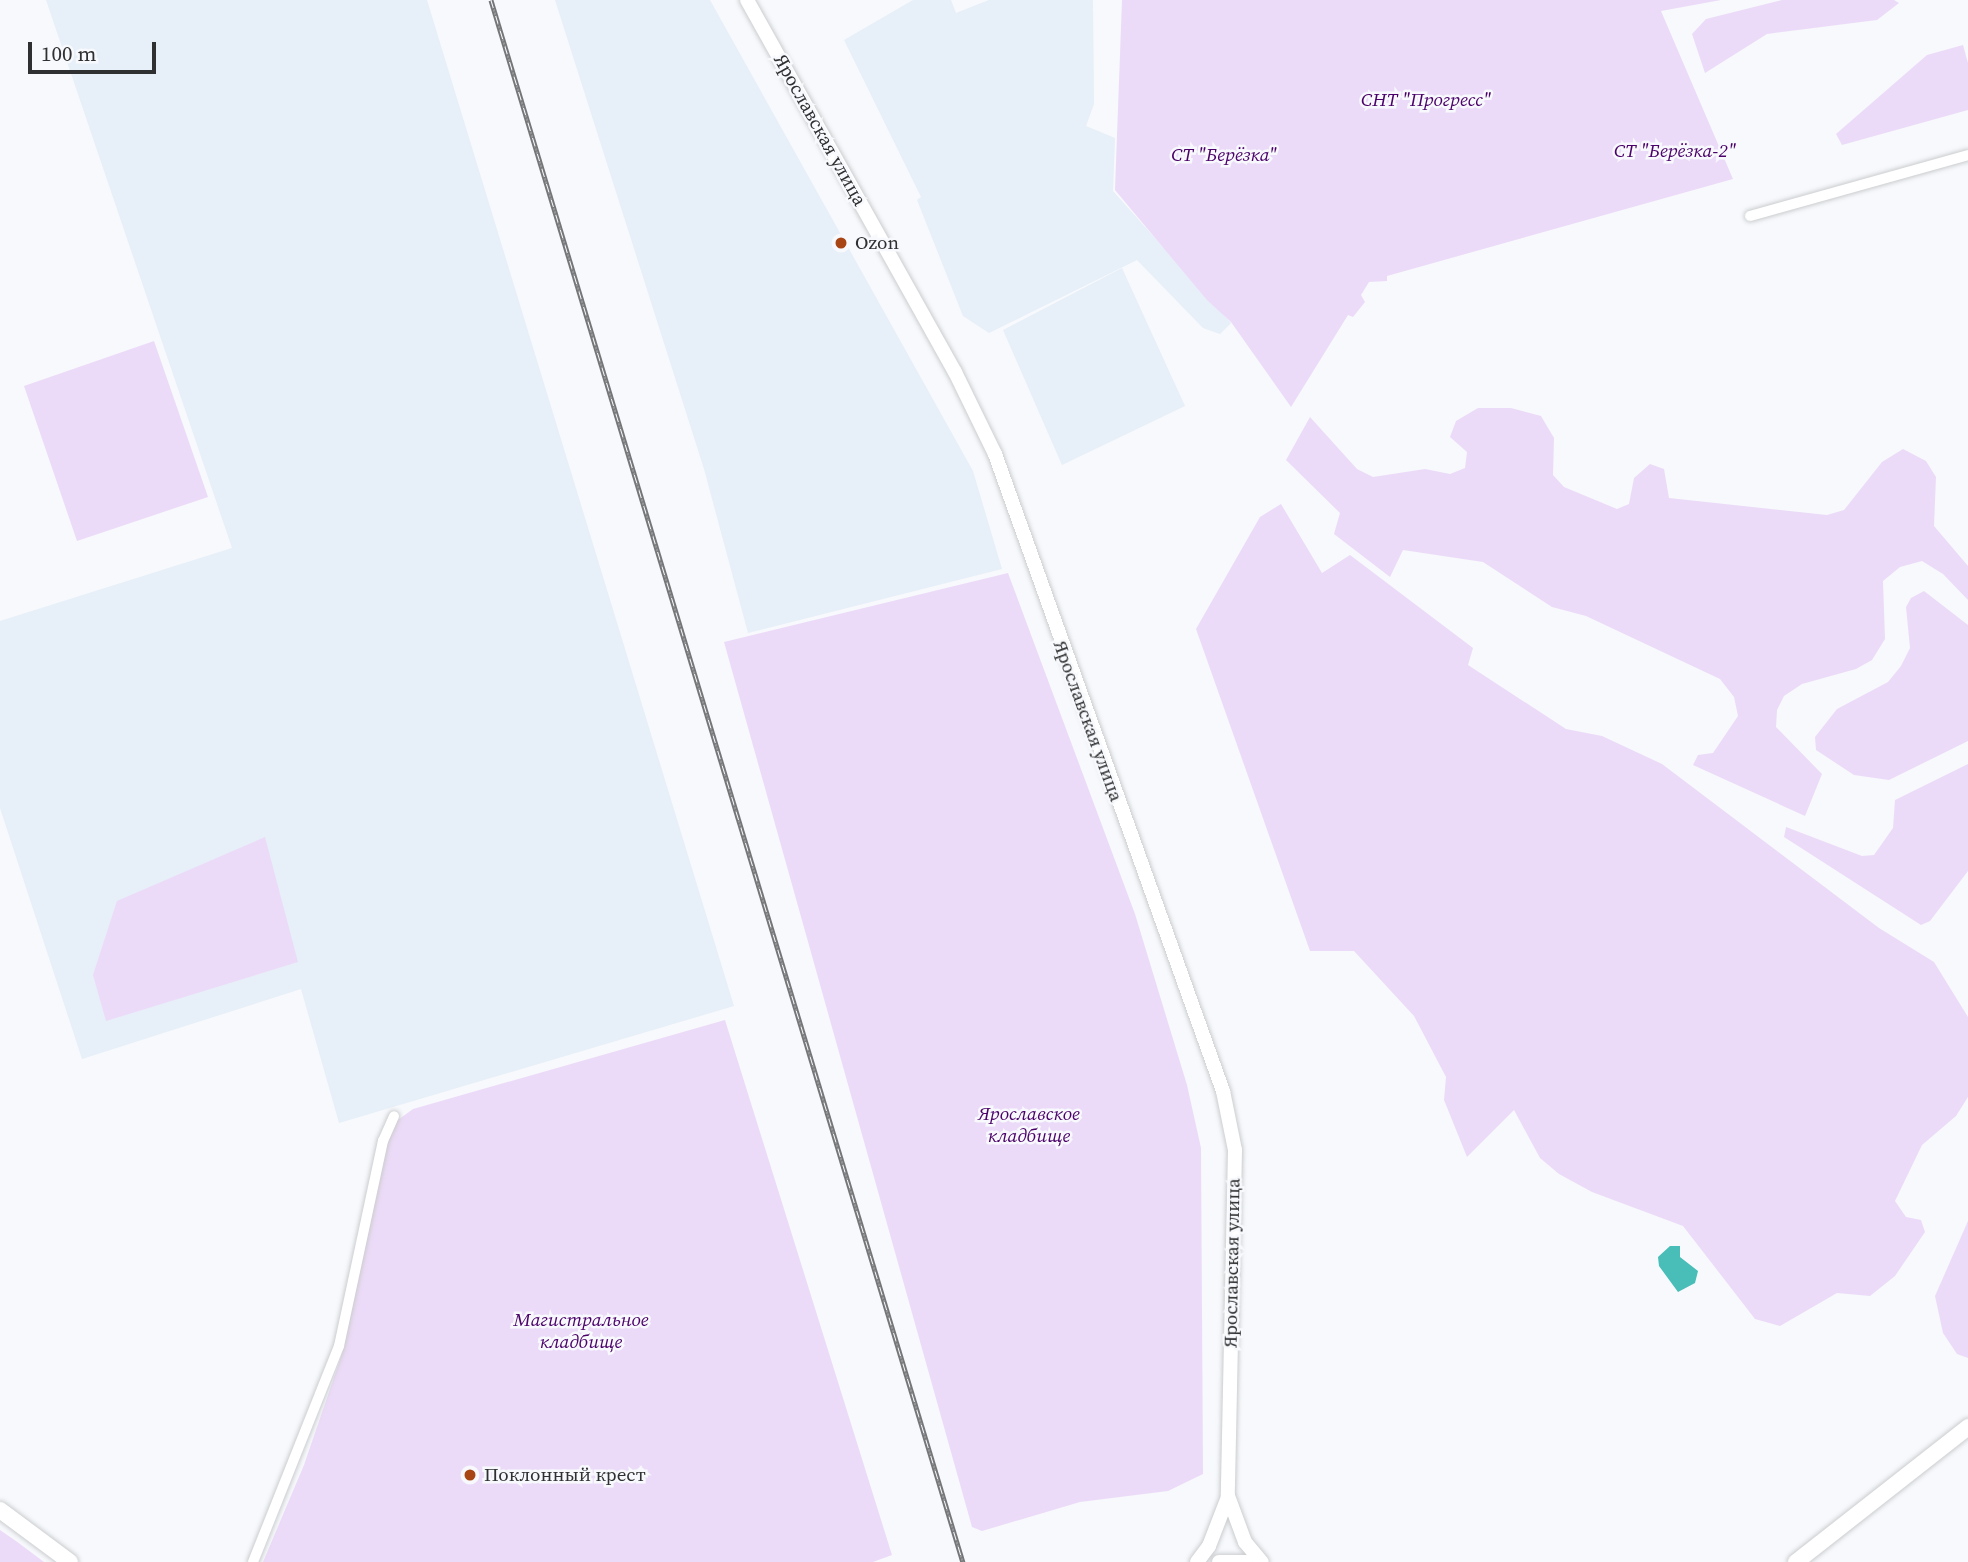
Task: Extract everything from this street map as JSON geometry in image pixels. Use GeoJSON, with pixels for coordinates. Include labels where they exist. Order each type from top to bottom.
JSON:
{"type":"FeatureCollection","features":[{"type":"Feature","properties":{"kind":"highway"},"geometry":{"type":"LineString","coordinates":[[1796,1562],[1968,1427]]}},
{"type":"Feature","properties":{"kind":"highway"},"geometry":{"type":"LineString","coordinates":[[0,1510],[70,1562]]}},
{"type":"Feature","properties":{"kind":"main road","name":"Ярославская улица"},"geometry":{"type":"LineString","coordinates":[[747,0],[955,372],[995,454],[1223,1091],[1235,1150],[1228,1496]]}},
{"type":"Feature","properties":{"kind":"main road"},"geometry":{"type":"LineString","coordinates":[[1197,1562],[1209,1546],[1228,1496]]}},
{"type":"Feature","properties":{"kind":"main road"},"geometry":{"type":"LineString","coordinates":[[1228,1496],[1240,1534],[1262,1562]]}},
{"type":"Feature","properties":{"kind":"main road"},"geometry":{"type":"LineString","coordinates":[[1219,1562],[1246,1562]]}},
{"type":"Feature","properties":{"kind":"street"},"geometry":{"type":"LineString","coordinates":[[1749,216],[1968,155]]}},
{"type":"Feature","properties":{"kind":"street"},"geometry":{"type":"LineString","coordinates":[[253,1562],[339,1346],[383,1141],[394,1116]]}},
{"type":"Feature","properties":{"kind":"shaded area"},"geometry":{"type":"Polygon","coordinates":[[[46,0],[427,0],[734,1006],[339,1123],[301,989],[82,1059],[0,808],[0,621],[232,548],[46,0]]]}},
{"type":"Feature","properties":{"kind":"shaded area"},"geometry":{"type":"Polygon","coordinates":[[[555,0],[710,0],[973,471],[1002,569],[748,633],[704,469],[555,0]]]}},
{"type":"Feature","properties":{"kind":"shaded area"},"geometry":{"type":"Polygon","coordinates":[[[913,0],[951,0],[956,13],[989,0],[1093,0],[1094,104],[1086,126],[1115,138],[1113,191],[1231,323],[1220,334],[1203,328],[1137,260],[989,333],[963,316],[917,200],[921,197],[844,40],[913,0]]]}},
{"type":"Feature","properties":{"kind":"shaded area"},"geometry":{"type":"Polygon","coordinates":[[[1122,268],[1185,406],[1062,465],[1003,330],[1122,268]]]}},
{"type":"Feature","properties":{"kind":"green space"},"geometry":{"type":"Polygon","coordinates":[[[1122,0],[1721,0],[1661,11],[1733,179],[1387,276],[1387,281],[1369,282],[1361,295],[1365,302],[1353,317],[1348,315],[1291,407],[1231,322],[1207,300],[1115,190],[1122,0]]]}},
{"type":"Feature","properties":{"kind":"green space"},"geometry":{"type":"Polygon","coordinates":[[[1782,0],[1894,0],[1899,3],[1877,20],[1767,34],[1705,73],[1692,34],[1706,19],[1782,0]]]}},
{"type":"Feature","properties":{"kind":"green space"},"geometry":{"type":"Polygon","coordinates":[[[1963,45],[1968,63],[1968,110],[1842,145],[1836,134],[1927,55],[1963,45]]]}},
{"type":"Feature","properties":{"kind":"green space"},"geometry":{"type":"Polygon","coordinates":[[[154,341],[208,497],[77,541],[24,386],[154,341]]]}},
{"type":"Feature","properties":{"kind":"green space"},"geometry":{"type":"Polygon","coordinates":[[[1478,408],[1511,408],[1541,416],[1554,438],[1553,475],[1564,487],[1617,509],[1629,504],[1634,478],[1650,464],[1664,469],[1669,498],[1827,515],[1844,510],[1882,462],[1903,449],[1926,461],[1936,477],[1934,526],[1968,566],[1968,600],[1943,574],[1922,561],[1900,567],[1883,581],[1885,639],[1872,660],[1856,669],[1802,684],[1784,696],[1777,710],[1776,727],[1822,774],[1805,816],[1693,765],[1698,755],[1713,753],[1738,716],[1734,697],[1720,679],[1586,616],[1552,607],[1483,562],[1403,550],[1390,577],[1334,534],[1340,513],[1286,460],[1310,417],[1357,469],[1373,477],[1425,469],[1450,474],[1465,468],[1467,452],[1450,437],[1456,421],[1478,408]]]}},
{"type":"Feature","properties":{"kind":"green space"},"geometry":{"type":"Polygon","coordinates":[[[1281,504],[1322,573],[1350,555],[1473,648],[1468,665],[1566,729],[1602,736],[1662,764],[1879,928],[1934,962],[1968,1017],[1968,1097],[1956,1116],[1922,1145],[1895,1201],[1906,1217],[1921,1220],[1925,1232],[1895,1276],[1870,1296],[1837,1293],[1780,1326],[1755,1319],[1683,1226],[1592,1192],[1559,1174],[1540,1158],[1514,1110],[1467,1157],[1444,1100],[1446,1077],[1414,1016],[1354,951],[1310,951],[1196,629],[1260,517],[1281,504]]]}},
{"type":"Feature","properties":{"kind":"green space","name":"Ярославское кладбище"},"geometry":{"type":"Polygon","coordinates":[[[1008,573],[1135,914],[1187,1085],[1201,1148],[1203,1474],[1168,1491],[1080,1502],[982,1531],[972,1527],[724,642],[1008,573]]]}},
{"type":"Feature","properties":{"kind":"green space"},"geometry":{"type":"Polygon","coordinates":[[[1924,591],[1968,625],[1968,741],[1889,780],[1854,775],[1816,750],[1815,737],[1837,709],[1888,682],[1901,666],[1910,648],[1906,607],[1911,598],[1924,591]]]}},
{"type":"Feature","properties":{"kind":"green space"},"geometry":{"type":"Polygon","coordinates":[[[1968,764],[1968,871],[1930,921],[1921,925],[1784,837],[1786,827],[1862,856],[1874,855],[1893,828],[1895,800],[1968,764]]]}},
{"type":"Feature","properties":{"kind":"green space"},"geometry":{"type":"Polygon","coordinates":[[[265,837],[298,962],[106,1021],[93,975],[117,901],[265,837]]]}},
{"type":"Feature","properties":{"kind":"green space","name":"Магистральное кладбище"},"geometry":{"type":"Polygon","coordinates":[[[725,1020],[892,1555],[873,1562],[263,1562],[304,1465],[341,1357],[391,1125],[413,1109],[725,1020]]]}},
{"type":"Feature","properties":{"kind":"green space"},"geometry":{"type":"Polygon","coordinates":[[[1968,1221],[1968,1358],[1957,1354],[1943,1333],[1935,1296],[1968,1221]]]}},
{"type":"Feature","properties":{"kind":"green space"},"geometry":{"type":"Polygon","coordinates":[[[0,1530],[16,1541],[44,1562],[0,1562],[0,1530]]]}},
{"type":"Feature","properties":{"kind":"water"},"geometry":{"type":"Polygon","coordinates":[[[1670,1246],[1680,1246],[1680,1257],[1698,1271],[1695,1283],[1678,1292],[1659,1266],[1658,1257],[1670,1246]]]}},
{"type":"Feature","properties":{"kind":"railway"},"geometry":{"type":"LineString","coordinates":[[491,0],[963,1562]]}},
{"type":"Feature","properties":{"kind":"place","name":"Ozon"},"geometry":{"type":"Point","coordinates":[841,243]}},
{"type":"Feature","properties":{"kind":"place","name":"Поклонный крест"},"geometry":{"type":"Point","coordinates":[470,1475]}},
{"type":"Feature","properties":{"kind":"park label","name":"СНТ \"Прогресс\""},"geometry":{"type":"Point","coordinates":[1426,100]}},
{"type":"Feature","properties":{"kind":"park label","name":"СТ \"Берёзка-2\""},"geometry":{"type":"Point","coordinates":[1675,151]}},
{"type":"Feature","properties":{"kind":"park label","name":"СТ \"Берёзка\""},"geometry":{"type":"Point","coordinates":[1224,155]}}]}
